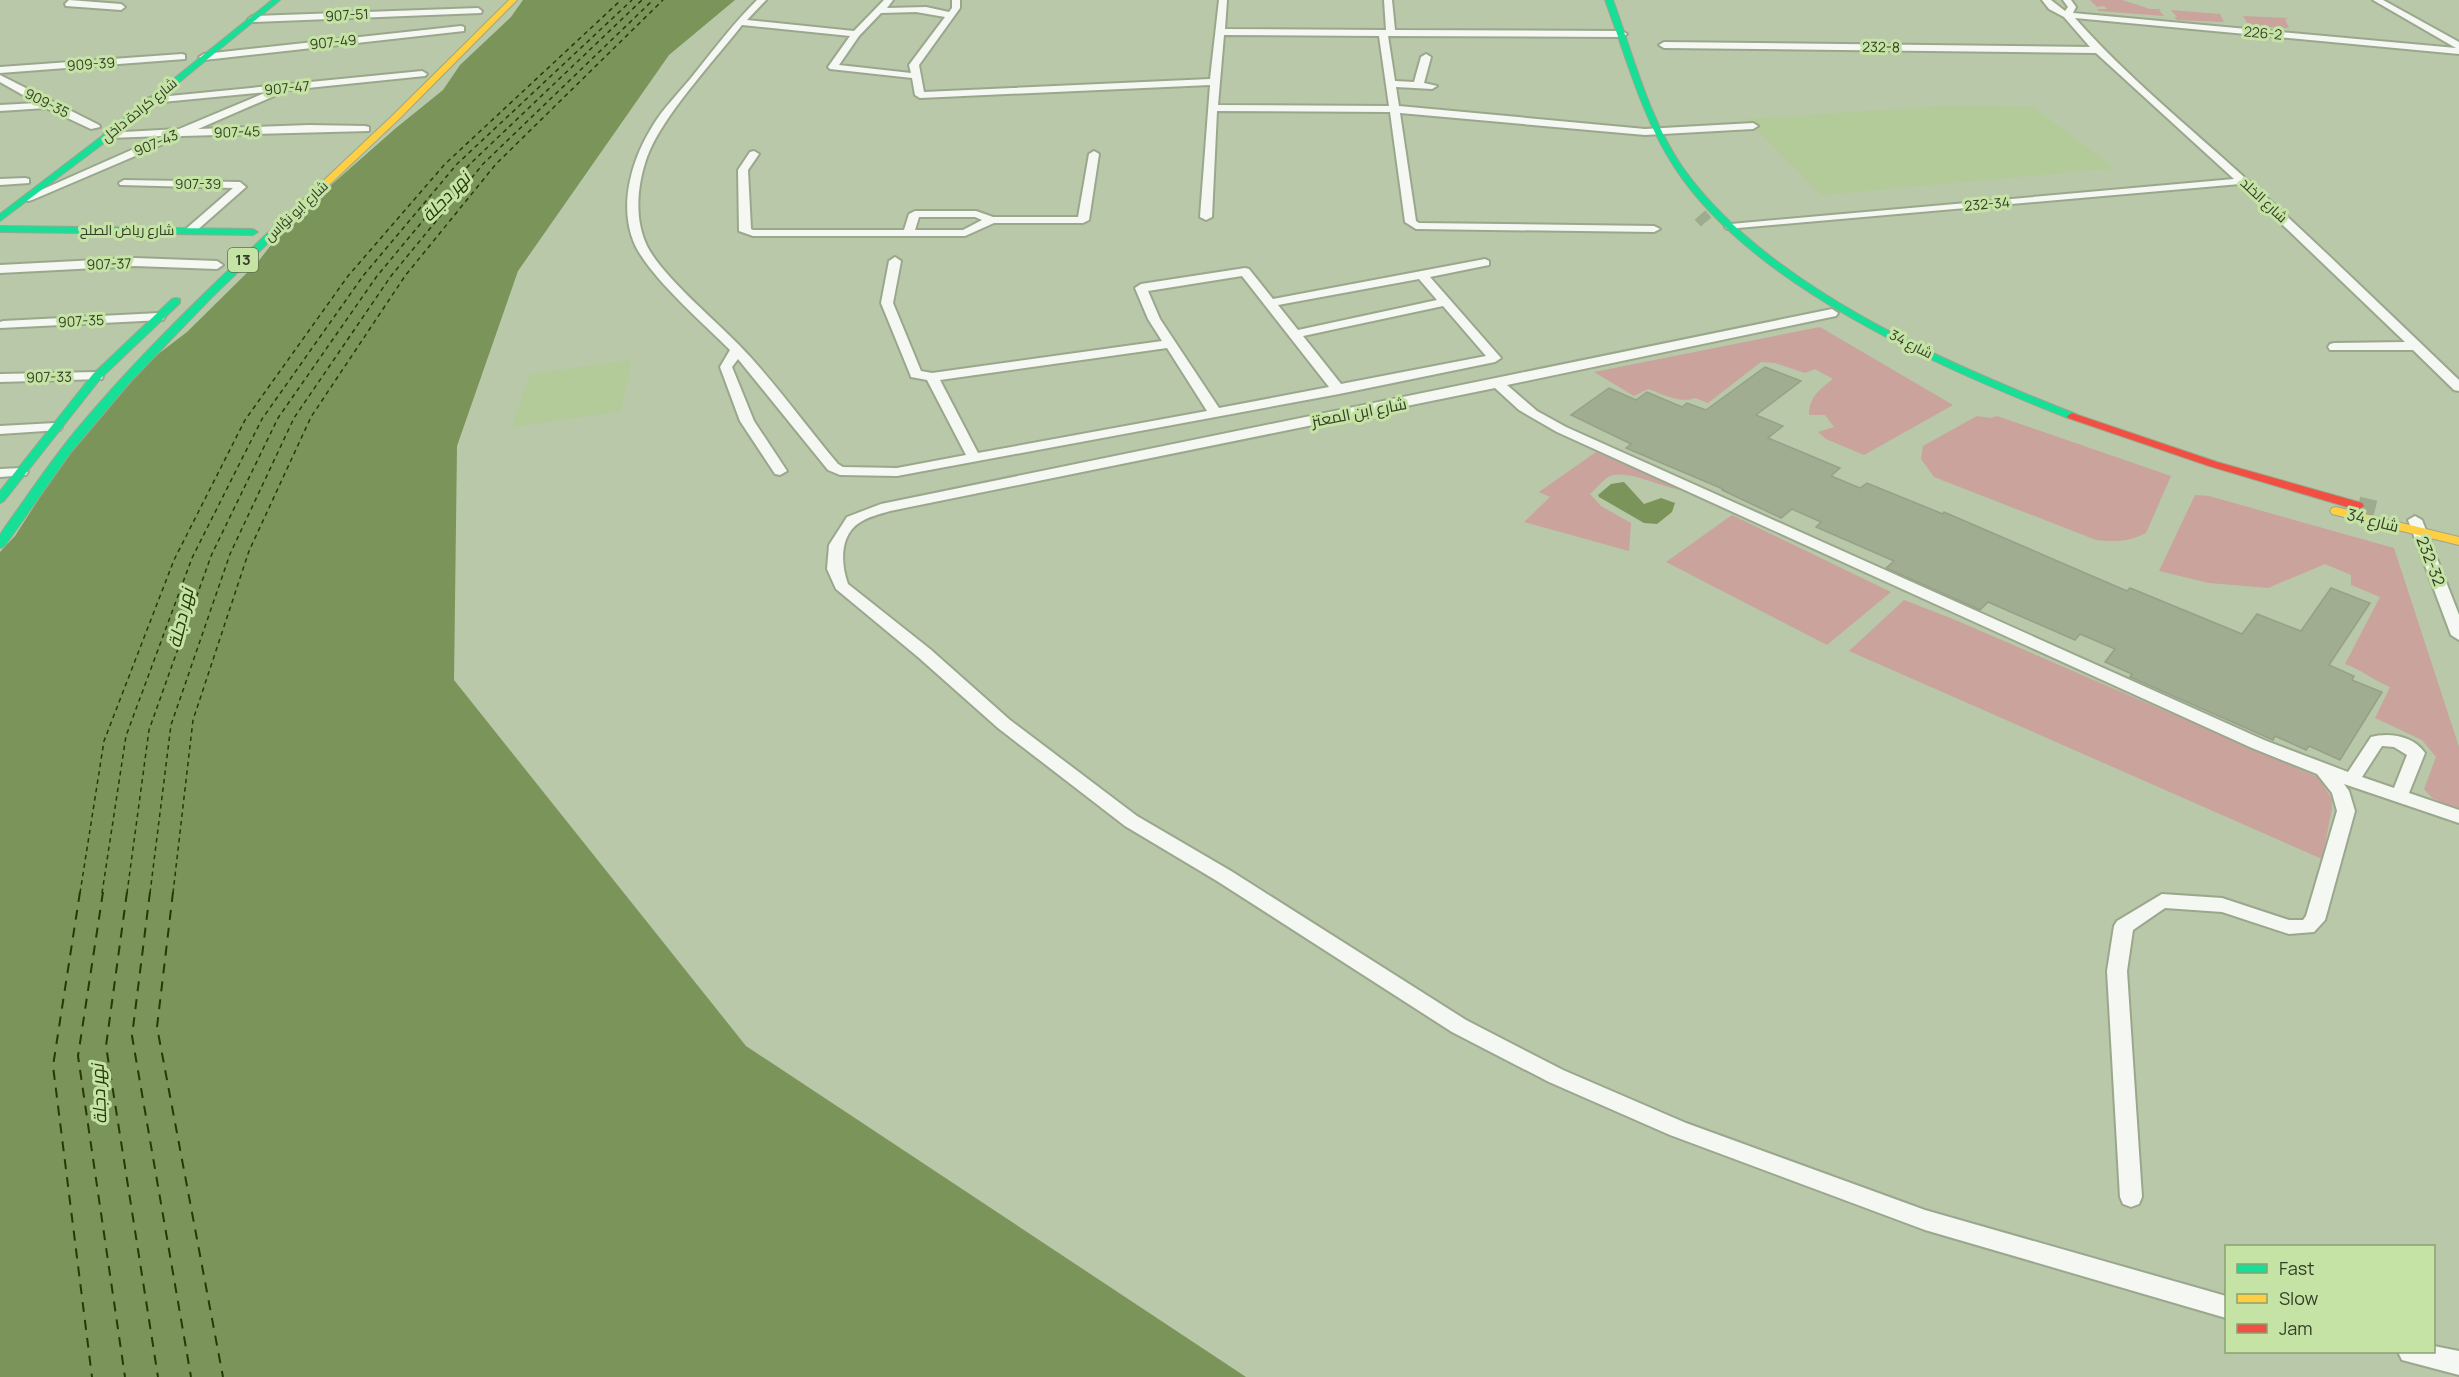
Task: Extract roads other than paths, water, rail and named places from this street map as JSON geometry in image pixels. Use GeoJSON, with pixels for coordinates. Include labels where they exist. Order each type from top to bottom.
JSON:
{"type":"FeatureCollection","features":[{"type":"Feature","properties":{"kind":"main road"},"geometry":{"type":"LineString","coordinates":[[227,21],[255,0]]}},
{"type":"Feature","properties":{"kind":"main road","name":"شارع كرادة داخل"},"geometry":{"type":"LineString","coordinates":[[164,71],[182,57],[202,50],[252,20],[276,0]]}},
{"type":"Feature","properties":{"kind":"main road","name":"شارع ابو نؤاس"},"geometry":{"type":"LineString","coordinates":[[0,544],[21,510],[73,441],[129,373],[196,304],[390,123],[513,0]]}},
{"type":"Feature","properties":{"kind":"main road","name":"شارع 34"},"geometry":{"type":"LineString","coordinates":[[1609,0],[1664,168],[1703,219],[1755,263],[1832,313],[1937,368],[2074,426],[2232,481],[2326,508],[2417,526],[2459,531]]}},
{"type":"Feature","properties":{"kind":"main road","name":"شارع ابو نؤاس"},"geometry":{"type":"LineString","coordinates":[[239,245],[422,74],[483,5]]}},
{"type":"Feature","properties":{"kind":"main road","name":"شارع 34"},"geometry":{"type":"LineString","coordinates":[[1599,17],[1652,132],[1685,178],[1728,225],[1783,268],[1841,307],[1973,374],[2061,410],[2147,442],[2239,472],[2358,506]]}},
{"type":"Feature","properties":{"kind":"main road","name":"شارع كرادة داخل"},"geometry":{"type":"LineString","coordinates":[[0,218],[152,100],[202,50]]}},
{"type":"Feature","properties":{"kind":"main road"},"geometry":{"type":"LineString","coordinates":[[0,200],[30,178]]}},
{"type":"Feature","properties":{"kind":"main road","name":"شارع رياض الصلح"},"geometry":{"type":"LineString","coordinates":[[0,229],[190,230],[262,224]]}},
{"type":"Feature","properties":{"kind":"main road","name":"13"},"geometry":{"type":"LineString","coordinates":[[201,280],[221,261]]}},
{"type":"Feature","properties":{"kind":"main road"},"geometry":{"type":"LineString","coordinates":[[0,499],[98,376],[184,295]]}},
{"type":"Feature","properties":{"kind":"main road","name":"شارع 34"},"geometry":{"type":"LineString","coordinates":[[2375,510],[2459,541]]}},
{"type":"Feature","properties":{"kind":"street"},"geometry":{"type":"LineString","coordinates":[[75,0],[69,4],[121,7]]}},
{"type":"Feature","properties":{"kind":"street"},"geometry":{"type":"LineString","coordinates":[[762,0],[740,22],[657,128],[642,158],[633,192],[633,218],[641,244],[657,269],[737,350],[833,467],[840,471],[897,472],[1313,395],[1495,358],[1422,275]]}},
{"type":"Feature","properties":{"kind":"street"},"geometry":{"type":"LineString","coordinates":[[889,0],[856,34],[833,67],[916,76]]}},
{"type":"Feature","properties":{"kind":"street"},"geometry":{"type":"LineString","coordinates":[[956,0],[957,6],[914,65],[920,95],[1216,82]]}},
{"type":"Feature","properties":{"kind":"street"},"geometry":{"type":"LineString","coordinates":[[1206,217],[1223,0]]}},
{"type":"Feature","properties":{"kind":"street"},"geometry":{"type":"LineString","coordinates":[[1388,0],[1387,34],[1390,84],[1411,222],[1416,226],[1654,229]]}},
{"type":"Feature","properties":{"kind":"street","name":"شارع الخلد"},"geometry":{"type":"LineString","coordinates":[[2046,0],[2052,7],[2067,15],[2098,50],[2240,178],[2459,387]]}},
{"type":"Feature","properties":{"kind":"street"},"geometry":{"type":"LineString","coordinates":[[2067,0],[2072,7],[2067,15]]}},
{"type":"Feature","properties":{"kind":"street"},"geometry":{"type":"LineString","coordinates":[[2377,0],[2459,46]]}},
{"type":"Feature","properties":{"kind":"street","name":"907-51"},"geometry":{"type":"LineString","coordinates":[[252,20],[483,5]]}},
{"type":"Feature","properties":{"kind":"street"},"geometry":{"type":"LineString","coordinates":[[879,11],[893,9],[940,12],[950,16]]}},
{"type":"Feature","properties":{"kind":"street","name":"226-2"},"geometry":{"type":"LineString","coordinates":[[2067,15],[2459,51]]}},
{"type":"Feature","properties":{"kind":"street"},"geometry":{"type":"LineString","coordinates":[[740,22],[856,34]]}},
{"type":"Feature","properties":{"kind":"street","name":"907-49"},"geometry":{"type":"LineString","coordinates":[[202,50],[462,29]]}},
{"type":"Feature","properties":{"kind":"street"},"geometry":{"type":"LineString","coordinates":[[1220,32],[1387,34],[1610,45],[1622,34]]}},
{"type":"Feature","properties":{"kind":"street","name":"232-8"},"geometry":{"type":"LineString","coordinates":[[1664,45],[2098,50]]}},
{"type":"Feature","properties":{"kind":"street","name":"909-39"},"geometry":{"type":"LineString","coordinates":[[0,70],[182,57]]}},
{"type":"Feature","properties":{"kind":"street"},"geometry":{"type":"LineString","coordinates":[[1418,85],[1425,57]]}},
{"type":"Feature","properties":{"kind":"street","name":"907-47"},"geometry":{"type":"LineString","coordinates":[[152,100],[422,74]]}},
{"type":"Feature","properties":{"kind":"street","name":"909-35"},"geometry":{"type":"LineString","coordinates":[[0,78],[48,105],[95,127]]}},
{"type":"Feature","properties":{"kind":"street"},"geometry":{"type":"LineString","coordinates":[[1390,84],[1432,86]]}},
{"type":"Feature","properties":{"kind":"street","name":"907-43"},"geometry":{"type":"LineString","coordinates":[[28,198],[284,88]]}},
{"type":"Feature","properties":{"kind":"street"},"geometry":{"type":"LineString","coordinates":[[0,108],[48,105]]}},
{"type":"Feature","properties":{"kind":"street"},"geometry":{"type":"LineString","coordinates":[[1213,108],[1394,109],[1652,132],[1753,126]]}},
{"type":"Feature","properties":{"kind":"street","name":"907-45"},"geometry":{"type":"LineString","coordinates":[[109,135],[309,128],[365,129]]}},
{"type":"Feature","properties":{"kind":"street"},"geometry":{"type":"LineString","coordinates":[[754,154],[743,170],[746,231],[759,234],[965,233],[992,220]]}},
{"type":"Feature","properties":{"kind":"street"},"geometry":{"type":"LineString","coordinates":[[909,232],[915,214],[976,214],[992,220],[1083,220],[1094,154]]}},
{"type":"Feature","properties":{"kind":"street"},"geometry":{"type":"LineString","coordinates":[[0,182],[30,178]]}},
{"type":"Feature","properties":{"kind":"street","name":"232-34"},"geometry":{"type":"LineString","coordinates":[[1728,225],[2240,178]]}},
{"type":"Feature","properties":{"kind":"street","name":"907-39"},"geometry":{"type":"LineString","coordinates":[[124,183],[240,185],[241,187],[190,230]]}},
{"type":"Feature","properties":{"kind":"street","name":"907-37"},"geometry":{"type":"LineString","coordinates":[[0,269],[135,262],[221,261]]}},
{"type":"Feature","properties":{"kind":"street"},"geometry":{"type":"LineString","coordinates":[[895,261],[887,303],[916,374],[932,377],[1170,344]]}},
{"type":"Feature","properties":{"kind":"street"},"geometry":{"type":"LineString","coordinates":[[1271,303],[1485,263]]}},
{"type":"Feature","properties":{"kind":"street"},"geometry":{"type":"LineString","coordinates":[[1215,413],[1154,319],[1141,288],[1245,272],[1339,390]]}},
{"type":"Feature","properties":{"kind":"street"},"geometry":{"type":"LineString","coordinates":[[1296,334],[1445,302]]}},
{"type":"Feature","properties":{"kind":"street","name":"شارع ابن المعتز"},"geometry":{"type":"LineString","coordinates":[[1832,313],[1334,417],[886,507],[852,520],[836,545],[835,569],[841,586],[924,653],[1004,724],[1131,820],[1224,876],[1459,1026],[1556,1076],[1678,1129],[1925,1220],[2225,1307]]}},
{"type":"Feature","properties":{"kind":"street","name":"907-35"},"geometry":{"type":"LineString","coordinates":[[3,325],[159,317]]}},
{"type":"Feature","properties":{"kind":"street"},"geometry":{"type":"LineString","coordinates":[[2334,347],[2417,346]]}},
{"type":"Feature","properties":{"kind":"street"},"geometry":{"type":"LineString","coordinates":[[737,350],[726,367],[747,421],[780,471]]}},
{"type":"Feature","properties":{"kind":"street","name":"907-33"},"geometry":{"type":"LineString","coordinates":[[0,378],[98,376]]}},
{"type":"Feature","properties":{"kind":"street"},"geometry":{"type":"LineString","coordinates":[[932,377],[974,458]]}},
{"type":"Feature","properties":{"kind":"street"},"geometry":{"type":"LineString","coordinates":[[1498,383],[1514,400],[1537,418],[2258,744],[2323,770],[2459,817]]}},
{"type":"Feature","properties":{"kind":"street"},"geometry":{"type":"LineString","coordinates":[[1313,395],[1334,417]]}},
{"type":"Feature","properties":{"kind":"street"},"geometry":{"type":"LineString","coordinates":[[0,430],[55,428]]}},
{"type":"Feature","properties":{"kind":"street"},"geometry":{"type":"LineString","coordinates":[[0,473],[21,472]]}},
{"type":"Feature","properties":{"kind":"street","name":"232-32"},"geometry":{"type":"LineString","coordinates":[[2417,526],[2459,635]]}},
{"type":"Feature","properties":{"kind":"street"},"geometry":{"type":"LineString","coordinates":[[2352,779],[2377,741],[2391,740],[2405,744],[2416,753],[2400,795]]}},
{"type":"Feature","properties":{"kind":"street"},"geometry":{"type":"LineString","coordinates":[[2131,1197],[2117,970],[2124,926],[2162,901],[2222,905],[2289,927],[2307,927],[2315,920],[2346,811],[2340,791],[2323,770]]}},
{"type":"Feature","properties":{"kind":"street"},"geometry":{"type":"LineString","coordinates":[[2414,1353],[2459,1363]]}},
{"type":"Feature","properties":{"kind":"water","name":"نهر دجلة"},"geometry":{"type":"Polygon","coordinates":[[[523,0],[735,0],[669,55],[518,271],[457,446],[454,680],[746,1046],[1246,1377],[0,1377],[0,552],[15,536],[62,463],[145,364],[187,332],[257,263],[289,222],[443,90],[460,65],[511,17],[523,0]]]}},
{"type":"Feature","properties":{"kind":"water"},"geometry":{"type":"Polygon","coordinates":[[[1624,482],[1644,504],[1661,498],[1675,503],[1672,512],[1657,524],[1644,523],[1599,497],[1598,495],[1611,484],[1624,482]]]}},
{"type":"Feature","properties":{"kind":"tunnel"},"geometry":{"type":"LineString","coordinates":[[1700,215],[1706,222]]}},
{"type":"Feature","properties":{"kind":"tunnel"},"geometry":{"type":"LineString","coordinates":[[2358,506],[2375,510]]}}]}
